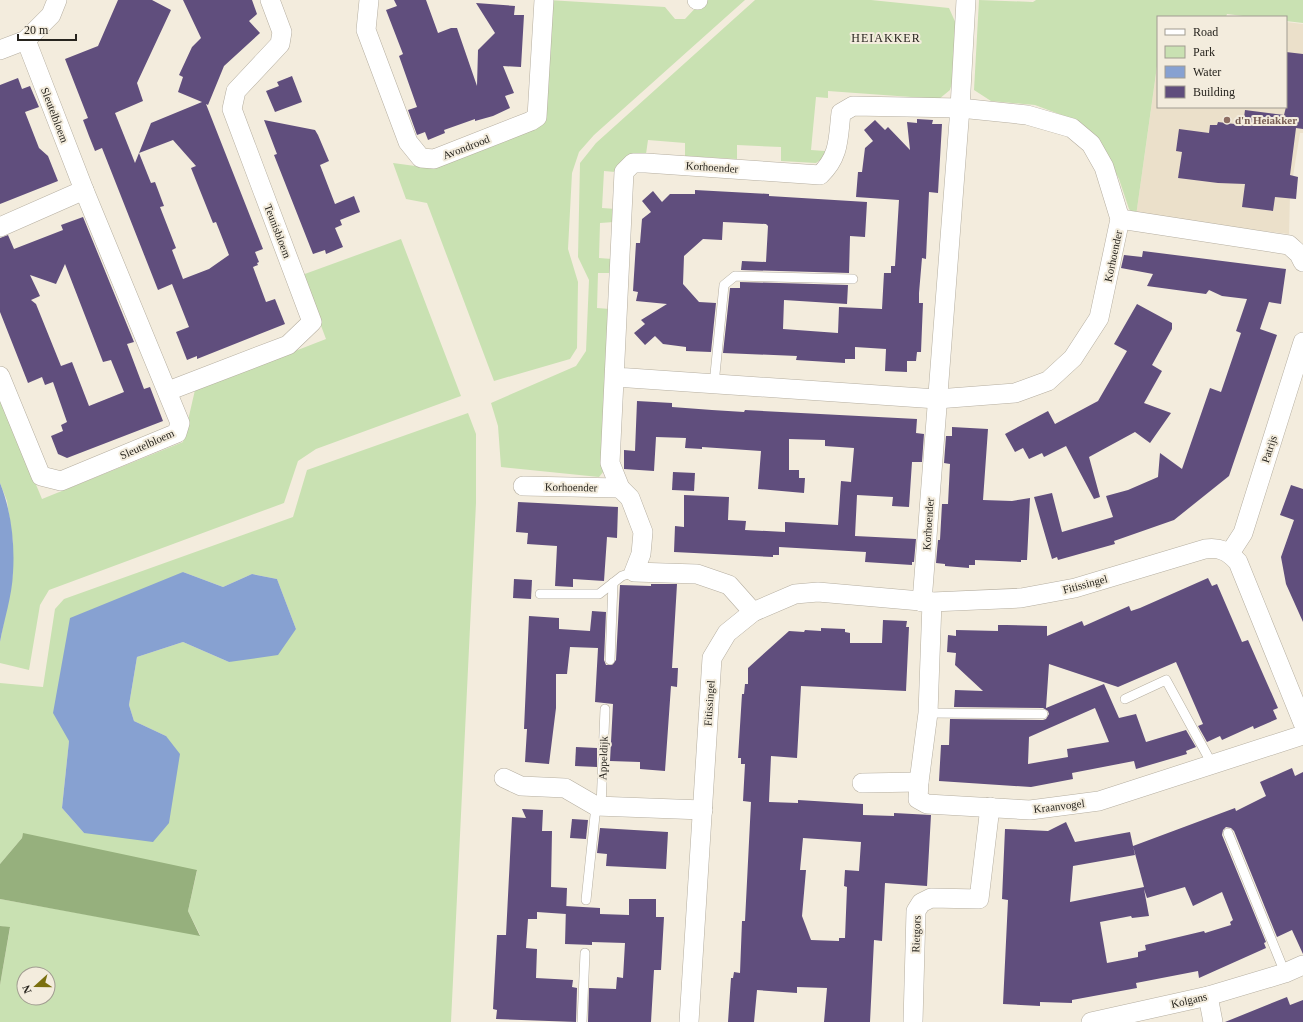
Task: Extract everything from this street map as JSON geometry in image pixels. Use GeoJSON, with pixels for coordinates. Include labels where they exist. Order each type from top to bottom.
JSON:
{"type":"FeatureCollection","features":[{"type":"Feature","properties":{"kind":"street"},"geometry":{"type":"LineString","coordinates":[[0,50],[26,40],[51,15],[58,0]]}},
{"type":"Feature","properties":{"kind":"street","name":"Teunisbloem"},"geometry":{"type":"LineString","coordinates":[[168,391],[288,344],[312,322],[232,109],[236,91],[280,44],[282,32],[270,0]]}},
{"type":"Feature","properties":{"kind":"street","name":"Avondrood"},"geometry":{"type":"LineString","coordinates":[[369,0],[366,30],[408,142],[421,158],[434,159],[526,123],[537,116],[544,0]]}},
{"type":"Feature","properties":{"kind":"street","name":"Korhoender"},"geometry":{"type":"LineString","coordinates":[[928,713],[927,602],[938,399],[960,108],[966,3]]}},
{"type":"Feature","properties":{"kind":"street","name":"Sleutelbloem"},"geometry":{"type":"LineString","coordinates":[[0,376],[42,476],[61,481],[177,432],[180,423],[84,190],[26,40]]}},
{"type":"Feature","properties":{"kind":"street","name":"Korhoender"},"geometry":{"type":"LineString","coordinates":[[614,377],[938,399],[1015,393],[1048,381],[1074,358],[1100,318],[1120,219],[1104,167],[1092,144],[1072,128],[1027,115],[960,108],[853,106],[841,113],[836,155],[830,165],[820,175],[633,163],[624,172],[614,377],[610,463],[620,488],[630,498],[643,532],[641,554],[634,572]]}},
{"type":"Feature","properties":{"kind":"street"},"geometry":{"type":"LineString","coordinates":[[0,227],[84,190]]}},
{"type":"Feature","properties":{"kind":"street"},"geometry":{"type":"LineString","coordinates":[[1120,219],[1289,245],[1299,254],[1303,262]]}},
{"type":"Feature","properties":{"kind":"street","name":"Patrijs"},"geometry":{"type":"LineString","coordinates":[[1230,553],[1242,533],[1303,342]]}},
{"type":"Feature","properties":{"kind":"street","name":"Korhoender"},"geometry":{"type":"LineString","coordinates":[[523,486],[620,488]]}},
{"type":"Feature","properties":{"kind":"street","name":"Fitissingel"},"geometry":{"type":"LineString","coordinates":[[689,1022],[712,658],[727,633],[753,612],[795,594],[818,592],[927,602],[1021,598],[1075,588],[1205,549],[1218,547],[1230,553]]}},
{"type":"Feature","properties":{"kind":"street"},"geometry":{"type":"LineString","coordinates":[[1230,553],[1238,562],[1303,723]]}},
{"type":"Feature","properties":{"kind":"street"},"geometry":{"type":"LineString","coordinates":[[634,572],[697,574],[729,585],[753,612]]}},
{"type":"Feature","properties":{"kind":"street","name":"Kraanvogel"},"geometry":{"type":"LineString","coordinates":[[928,713],[918,782],[918,799],[927,804],[1030,810],[1099,801],[1303,735]]}},
{"type":"Feature","properties":{"kind":"street"},"geometry":{"type":"LineString","coordinates":[[504,778],[520,786],[565,788],[599,806],[703,810]]}},
{"type":"Feature","properties":{"kind":"street"},"geometry":{"type":"LineString","coordinates":[[862,783],[918,782]]}},
{"type":"Feature","properties":{"kind":"street","name":"Rietgors"},"geometry":{"type":"LineString","coordinates":[[914,1022],[916,911],[921,903],[932,898],[979,899],[990,807]]}},
{"type":"Feature","properties":{"kind":"street","name":"Kolgans"},"geometry":{"type":"LineString","coordinates":[[1091,1022],[1208,996],[1286,973],[1303,965]]}},
{"type":"Feature","properties":{"kind":"street"},"geometry":{"type":"LineString","coordinates":[[1208,996],[1213,1022]]}},
{"type":"Feature","properties":{"kind":"lane"},"geometry":{"type":"LineString","coordinates":[[714,384],[724,285],[735,276],[853,279]]}},
{"type":"Feature","properties":{"kind":"lane"},"geometry":{"type":"LineString","coordinates":[[540,594],[599,594],[622,576],[634,572]]}},
{"type":"Feature","properties":{"kind":"lane"},"geometry":{"type":"LineString","coordinates":[[610,660],[613,583]]}},
{"type":"Feature","properties":{"kind":"lane"},"geometry":{"type":"LineString","coordinates":[[1125,699],[1166,680],[1212,764]]}},
{"type":"Feature","properties":{"kind":"lane","name":"Appeldijk"},"geometry":{"type":"LineString","coordinates":[[586,900],[599,806],[605,709]]}},
{"type":"Feature","properties":{"kind":"lane"},"geometry":{"type":"LineString","coordinates":[[928,713],[1043,714]]}},
{"type":"Feature","properties":{"kind":"lane"},"geometry":{"type":"LineString","coordinates":[[1228,833],[1286,973]]}},
{"type":"Feature","properties":{"kind":"lane"},"geometry":{"type":"LineString","coordinates":[[582,1022],[584,953]]}},
{"type":"Feature","properties":{"kind":"shaded area","name":"d'n Heiakker"},"geometry":{"type":"Polygon","coordinates":[[[1287,22],[1303,24],[1303,133],[1300,133],[1290,195],[1289,234],[1136,216],[1157,67],[1157,108],[1287,108],[1287,22]]]}},
{"type":"Feature","properties":{"kind":"green space"},"geometry":{"type":"Polygon","coordinates":[[[548,0],[665,7],[675,19],[685,19],[703,0],[745,0],[594,135],[579,152],[572,173],[568,249],[578,282],[577,348],[570,359],[494,381],[427,203],[406,199],[393,163],[430,168],[542,121],[548,0]]]}},
{"type":"Feature","properties":{"kind":"green space"},"geometry":{"type":"Polygon","coordinates":[[[755,0],[871,0],[949,8],[957,26],[955,73],[950,90],[939,99],[828,91],[828,98],[816,97],[811,150],[825,151],[825,156],[816,163],[781,161],[781,147],[737,145],[737,159],[685,156],[685,143],[648,140],[646,154],[615,172],[604,171],[602,208],[616,209],[614,222],[600,223],[599,258],[612,259],[612,273],[598,273],[597,308],[610,309],[604,471],[599,477],[501,467],[498,426],[491,403],[576,366],[586,351],[589,280],[578,257],[580,163],[596,143],[755,0]]]}},
{"type":"Feature","properties":{"kind":"green space"},"geometry":{"type":"Polygon","coordinates":[[[979,0],[1033,2],[1036,0],[1303,0],[1303,23],[1287,21],[1287,16],[1243,16],[1227,14],[1226,16],[1157,16],[1157,66],[1136,216],[1129,209],[1119,179],[1100,143],[1067,117],[1035,105],[991,101],[974,90],[979,0]]]}},
{"type":"Feature","properties":{"kind":"green space"},"geometry":{"type":"Polygon","coordinates":[[[401,239],[461,396],[316,449],[298,461],[284,503],[49,590],[40,605],[29,670],[0,663],[0,642],[13,573],[13,543],[7,501],[0,483],[0,398],[42,499],[183,442],[195,390],[326,339],[302,275],[401,239]]]}},
{"type":"Feature","properties":{"kind":"green space"},"geometry":{"type":"Polygon","coordinates":[[[468,413],[476,434],[476,503],[451,1022],[0,1022],[0,985],[10,928],[0,926],[0,899],[200,935],[188,911],[197,871],[23,834],[22,838],[0,864],[0,683],[43,687],[55,609],[64,599],[293,517],[307,470],[468,413]],[[183,572],[69,741],[62,808],[84,833],[166,736],[134,721],[129,705],[137,657],[183,642],[229,662],[296,629],[277,579],[252,574],[223,587],[183,572]]]}},
{"type":"Feature","properties":{"kind":"green space"},"geometry":{"type":"Polygon","coordinates":[[[23,833],[197,870],[188,911],[200,936],[0,899],[0,864],[22,838],[23,833]]]}},
{"type":"Feature","properties":{"kind":"green space"},"geometry":{"type":"Polygon","coordinates":[[[0,926],[10,927],[0,985],[0,926]]]}},
{"type":"Feature","properties":{"kind":"water"},"geometry":{"type":"Polygon","coordinates":[[[0,483],[7,504],[13,538],[13,562],[11,590],[0,642],[0,483]]]}},
{"type":"Feature","properties":{"kind":"water"},"geometry":{"type":"Polygon","coordinates":[[[183,572],[223,587],[252,574],[277,579],[296,629],[278,655],[229,662],[183,642],[137,657],[129,705],[134,721],[166,736],[180,754],[169,823],[153,842],[84,833],[62,808],[69,741],[53,713],[70,618],[183,572]]]}},
{"type":"Feature","properties":{"kind":"building"},"geometry":{"type":"Polygon","coordinates":[[[118,0],[152,0],[171,10],[137,83],[143,101],[115,113],[135,163],[139,153],[151,123],[202,102],[178,92],[183,77],[179,75],[192,47],[201,38],[183,0],[252,0],[257,14],[249,21],[260,33],[224,66],[208,105],[206,104],[263,249],[255,252],[259,262],[257,263],[258,265],[253,267],[266,302],[275,299],[285,324],[197,359],[197,356],[187,360],[176,332],[189,327],[172,284],[158,290],[102,148],[95,151],[83,120],[88,118],[65,59],[98,46],[118,0]],[[173,140],[139,153],[151,183],[155,182],[164,206],[160,207],[176,248],[172,250],[183,279],[209,269],[229,255],[216,222],[213,223],[191,168],[196,166],[173,140]]]}},
{"type":"Feature","properties":{"kind":"building"},"geometry":{"type":"Polygon","coordinates":[[[394,0],[426,0],[438,33],[451,28],[457,28],[477,86],[478,50],[495,33],[476,3],[515,6],[514,15],[524,15],[521,67],[503,66],[514,93],[505,96],[510,108],[493,116],[475,121],[475,119],[444,130],[445,133],[428,140],[425,132],[417,135],[408,110],[417,107],[399,56],[403,54],[386,10],[397,6],[394,0]]]}},
{"type":"Feature","properties":{"kind":"building"},"geometry":{"type":"Polygon","coordinates":[[[1287,52],[1303,54],[1303,129],[1296,128],[1290,175],[1298,177],[1296,199],[1275,197],[1273,211],[1242,207],[1245,184],[1218,183],[1178,178],[1182,152],[1176,151],[1179,129],[1209,133],[1210,125],[1217,125],[1218,122],[1243,125],[1245,110],[1284,115],[1287,108],[1287,52]]]}},
{"type":"Feature","properties":{"kind":"building"},"geometry":{"type":"Polygon","coordinates":[[[292,76],[302,102],[275,112],[266,91],[279,86],[277,82],[292,76]]]}},
{"type":"Feature","properties":{"kind":"building"},"geometry":{"type":"Polygon","coordinates":[[[18,78],[22,89],[30,86],[39,107],[25,112],[39,148],[48,156],[58,181],[0,204],[0,85],[18,78]]]}},
{"type":"Feature","properties":{"kind":"building"},"geometry":{"type":"Polygon","coordinates":[[[917,119],[933,120],[932,124],[942,124],[938,193],[929,192],[926,259],[922,258],[919,293],[919,303],[923,303],[921,352],[917,352],[916,361],[907,361],[907,372],[885,371],[886,349],[855,347],[855,359],[845,359],[845,363],[796,360],[797,356],[723,353],[730,288],[740,288],[740,282],[848,285],[847,304],[784,300],[783,329],[838,333],[839,307],[882,309],[884,273],[891,273],[891,266],[895,266],[899,200],[856,197],[858,172],[862,172],[865,148],[873,141],[864,130],[875,120],[885,130],[888,127],[910,150],[907,122],[917,123],[917,119]]]}},
{"type":"Feature","properties":{"kind":"building"},"geometry":{"type":"Polygon","coordinates":[[[264,120],[315,130],[329,161],[320,165],[335,204],[354,196],[360,212],[340,220],[342,225],[335,228],[343,247],[326,254],[325,250],[313,254],[274,155],[277,154],[264,120]]]}},
{"type":"Feature","properties":{"kind":"building"},"geometry":{"type":"Polygon","coordinates":[[[695,190],[867,202],[865,237],[850,236],[849,273],[741,270],[742,261],[766,262],[768,226],[766,224],[723,222],[722,240],[703,239],[684,256],[683,284],[699,302],[716,303],[711,352],[686,351],[686,347],[663,344],[655,336],[645,345],[634,333],[645,324],[641,320],[667,304],[636,301],[638,292],[633,291],[636,243],[640,243],[642,219],[651,212],[642,201],[653,191],[662,202],[670,194],[695,194],[695,190]]]}},
{"type":"Feature","properties":{"kind":"building"},"geometry":{"type":"Polygon","coordinates":[[[83,217],[134,342],[127,344],[144,389],[150,387],[163,421],[67,458],[58,454],[51,436],[63,431],[61,425],[67,422],[53,382],[45,385],[42,377],[28,383],[0,312],[0,238],[8,235],[14,249],[63,230],[61,225],[83,217]],[[65,264],[56,284],[30,275],[40,296],[31,300],[36,304],[61,366],[72,362],[89,406],[124,392],[111,360],[103,362],[65,264]]]}},
{"type":"Feature","properties":{"kind":"building"},"geometry":{"type":"Polygon","coordinates":[[[1143,251],[1286,269],[1281,304],[1269,302],[1260,329],[1277,335],[1229,476],[1174,520],[1114,541],[1115,544],[1058,560],[1057,557],[1052,559],[1034,497],[1052,493],[1062,532],[1113,517],[1106,496],[1128,490],[1158,477],[1160,453],[1182,469],[1210,388],[1221,392],[1241,333],[1236,331],[1247,299],[1222,296],[1209,290],[1206,294],[1147,286],[1153,274],[1121,268],[1124,255],[1142,257],[1143,251]]]}},
{"type":"Feature","properties":{"kind":"building"},"geometry":{"type":"Polygon","coordinates":[[[1137,304],[1172,323],[1172,329],[1152,365],[1162,371],[1144,403],[1171,413],[1150,443],[1135,432],[1089,457],[1100,497],[1094,499],[1066,446],[1044,457],[1042,453],[1029,459],[1023,448],[1015,452],[1005,434],[1048,411],[1055,424],[1098,401],[1127,351],[1114,344],[1137,304]]]}},
{"type":"Feature","properties":{"kind":"building"},"geometry":{"type":"Polygon","coordinates":[[[637,401],[672,403],[672,407],[712,410],[744,412],[745,410],[917,419],[916,433],[924,434],[922,462],[912,462],[909,507],[892,506],[893,497],[857,495],[855,536],[916,539],[914,562],[912,562],[912,565],[865,562],[866,552],[779,547],[779,555],[773,555],[773,557],[674,552],[675,526],[684,527],[684,495],[729,497],[728,520],[746,521],[745,530],[785,532],[785,522],[838,525],[841,481],[851,482],[854,448],[825,446],[825,440],[789,439],[789,470],[799,470],[799,478],[805,478],[804,493],[758,489],[761,451],[702,447],[702,449],[685,448],[686,438],[656,437],[654,471],[624,469],[624,450],[635,451],[637,401]]]}},
{"type":"Feature","properties":{"kind":"building"},"geometry":{"type":"Polygon","coordinates":[[[952,427],[988,429],[983,500],[1012,501],[1030,498],[1027,560],[1021,560],[1021,562],[975,560],[975,565],[969,565],[969,568],[945,566],[945,564],[936,563],[938,540],[940,540],[942,504],[948,504],[950,464],[944,463],[946,436],[952,436],[952,427]]]}},
{"type":"Feature","properties":{"kind":"building"},"geometry":{"type":"Polygon","coordinates":[[[673,472],[695,473],[694,491],[672,490],[673,472]]]}},
{"type":"Feature","properties":{"kind":"building"},"geometry":{"type":"Polygon","coordinates":[[[1291,485],[1303,489],[1303,622],[1286,584],[1281,557],[1294,520],[1280,515],[1291,485]]]}},
{"type":"Feature","properties":{"kind":"building"},"geometry":{"type":"Polygon","coordinates":[[[518,502],[618,507],[617,538],[607,537],[604,581],[573,579],[573,587],[555,586],[557,546],[527,544],[528,533],[516,532],[518,502]]]}},
{"type":"Feature","properties":{"kind":"building"},"geometry":{"type":"Polygon","coordinates":[[[1208,578],[1212,586],[1217,584],[1242,642],[1248,640],[1278,708],[1273,710],[1277,719],[1254,729],[1253,726],[1222,740],[1220,736],[1207,742],[1198,726],[1203,724],[1176,662],[1118,687],[1049,664],[1046,708],[1104,684],[1119,718],[1136,714],[1146,742],[1186,730],[1196,747],[1186,751],[1187,754],[1136,769],[1134,761],[1072,773],[1073,779],[1031,787],[939,781],[941,745],[949,745],[950,719],[1043,720],[1046,719],[1049,714],[1048,711],[1043,708],[954,707],[955,690],[983,691],[955,665],[956,653],[947,652],[948,635],[956,636],[956,630],[998,631],[998,625],[1006,625],[1047,626],[1047,636],[1082,621],[1084,626],[1129,606],[1131,611],[1208,578]],[[1095,708],[1029,737],[1028,764],[1068,757],[1067,749],[1109,742],[1095,708]]]}},
{"type":"Feature","properties":{"kind":"building"},"geometry":{"type":"Polygon","coordinates":[[[514,579],[532,580],[531,599],[513,598],[514,579]]]}},
{"type":"Feature","properties":{"kind":"building"},"geometry":{"type":"Polygon","coordinates":[[[651,584],[677,584],[672,668],[678,668],[677,687],[671,686],[665,771],[640,769],[640,762],[610,761],[613,704],[595,702],[598,648],[570,647],[567,674],[556,674],[556,708],[549,764],[525,762],[527,729],[524,729],[529,616],[559,618],[559,629],[590,631],[592,611],[606,612],[604,660],[606,665],[612,665],[616,660],[620,585],[651,586],[651,584]]]}},
{"type":"Feature","properties":{"kind":"building"},"geometry":{"type":"Polygon","coordinates":[[[883,620],[907,621],[906,627],[909,627],[906,691],[801,686],[797,758],[771,756],[769,802],[798,803],[798,800],[863,804],[863,815],[894,816],[894,813],[931,815],[927,886],[885,883],[882,941],[874,940],[870,1022],[824,1022],[827,988],[797,987],[797,993],[757,990],[754,1022],[728,1022],[731,978],[733,978],[734,972],[740,973],[742,921],[745,921],[751,802],[743,801],[745,764],[741,764],[741,758],[738,758],[742,694],[744,694],[745,684],[748,684],[748,668],[789,631],[821,631],[821,628],[845,629],[845,632],[850,633],[850,643],[882,643],[883,620]],[[803,838],[800,870],[806,870],[802,916],[811,940],[839,941],[839,938],[845,938],[847,887],[844,886],[845,870],[859,871],[861,842],[803,838]]]}},
{"type":"Feature","properties":{"kind":"building"},"geometry":{"type":"Polygon","coordinates":[[[576,747],[597,748],[597,767],[575,766],[576,747]]]}},
{"type":"Feature","properties":{"kind":"building"},"geometry":{"type":"Polygon","coordinates":[[[1292,768],[1295,776],[1303,772],[1303,954],[1292,930],[1277,937],[1234,831],[1231,828],[1226,827],[1223,830],[1222,835],[1266,942],[1264,943],[1266,948],[1199,978],[1198,971],[1136,983],[1137,988],[1072,1000],[1072,1003],[1040,1002],[1040,1006],[1003,1004],[1008,900],[1002,899],[1005,829],[1048,831],[1066,822],[1075,842],[1130,832],[1133,846],[1235,808],[1236,811],[1266,796],[1260,782],[1292,768]],[[1133,847],[1135,855],[1073,866],[1070,902],[1144,887],[1133,847]],[[1185,887],[1147,898],[1144,889],[1149,916],[1132,918],[1131,916],[1100,922],[1107,963],[1138,957],[1138,952],[1146,950],[1145,945],[1204,931],[1205,933],[1231,925],[1230,922],[1233,920],[1222,892],[1193,906],[1185,887]]]}},
{"type":"Feature","properties":{"kind":"building"},"geometry":{"type":"Polygon","coordinates":[[[522,809],[543,810],[542,831],[552,831],[551,887],[567,888],[566,914],[537,912],[537,919],[528,919],[526,948],[537,949],[536,978],[573,980],[572,987],[577,988],[576,1022],[496,1019],[497,1010],[493,1009],[497,935],[506,935],[512,817],[526,818],[522,809]]]}},
{"type":"Feature","properties":{"kind":"building"},"geometry":{"type":"Polygon","coordinates":[[[572,819],[588,820],[586,839],[570,838],[572,819]]]}},
{"type":"Feature","properties":{"kind":"building"},"geometry":{"type":"Polygon","coordinates":[[[600,828],[668,832],[666,869],[606,866],[607,854],[597,853],[600,828]]]}},
{"type":"Feature","properties":{"kind":"building"},"geometry":{"type":"Polygon","coordinates":[[[629,899],[656,899],[656,917],[664,917],[661,970],[654,970],[651,1022],[588,1022],[589,988],[616,989],[617,977],[623,978],[625,943],[592,942],[592,945],[565,944],[566,906],[600,908],[600,914],[629,915],[629,899]]]}},
{"type":"Feature","properties":{"kind":"building"},"geometry":{"type":"Polygon","coordinates":[[[1287,997],[1290,1005],[1303,1000],[1303,1022],[1225,1022],[1287,997]]]}},
{"type":"Feature","properties":{"kind":"place","name":"d'n Heiakker"},"geometry":{"type":"Point","coordinates":[1227,120]}},
{"type":"Feature","properties":{"kind":"district","name":"HEIAKKER"},"geometry":{"type":"Point","coordinates":[886,38]}}]}
